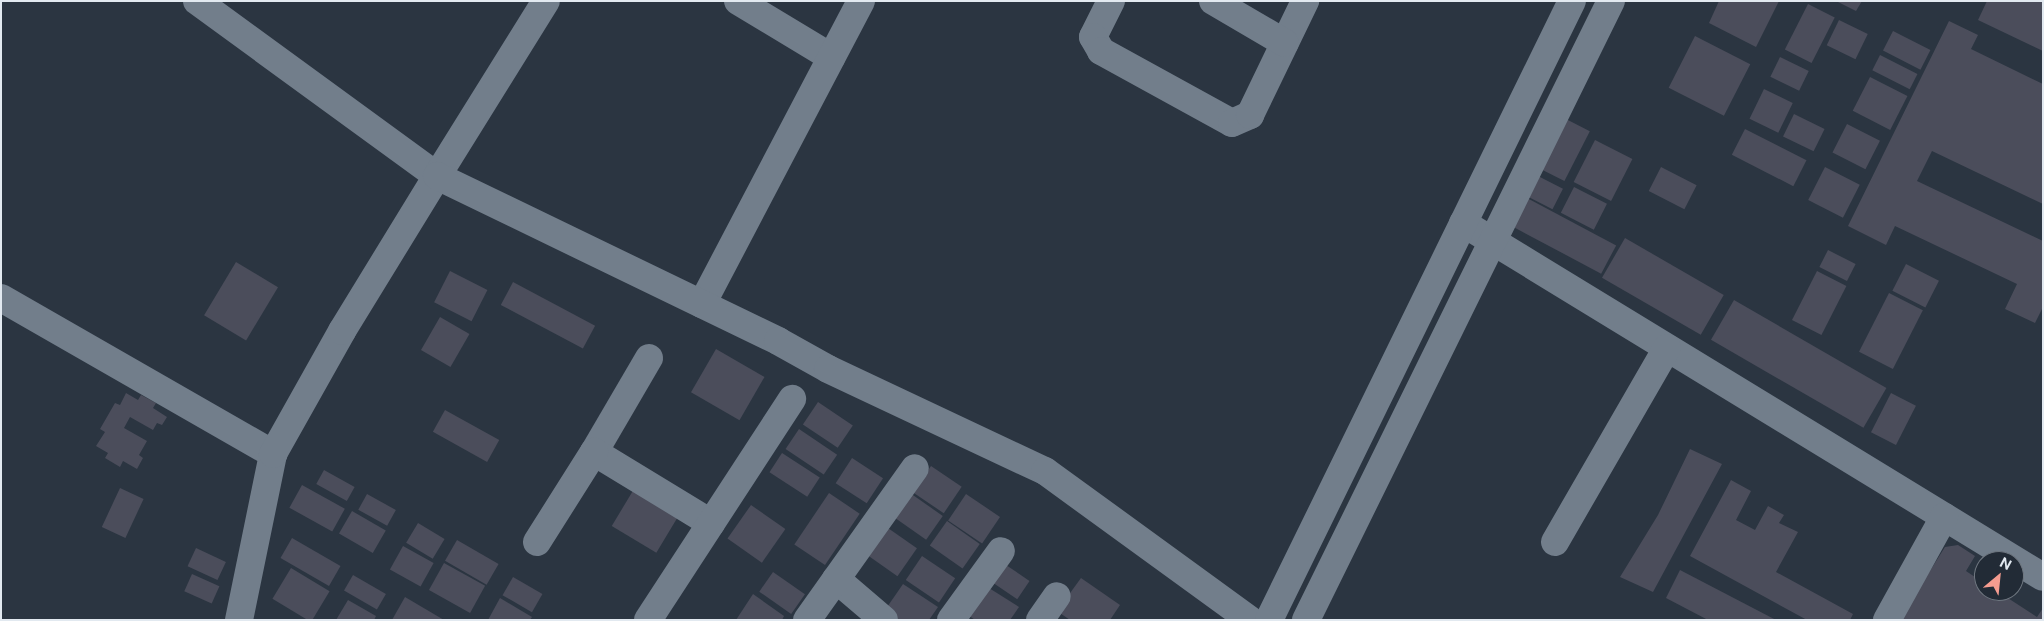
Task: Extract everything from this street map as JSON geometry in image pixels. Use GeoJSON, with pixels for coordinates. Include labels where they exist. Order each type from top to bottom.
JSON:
{"type":"FeatureCollection","features":[{"type":"Feature","properties":{"kind":"street"},"geometry":{"type":"LineString","coordinates":[[239,620],[273,454],[342,331],[546,1]]}},
{"type":"Feature","properties":{"kind":"street"},"geometry":{"type":"LineString","coordinates":[[738,1],[831,57]]}},
{"type":"Feature","properties":{"kind":"street"},"geometry":{"type":"LineString","coordinates":[[702,304],[861,1]]}},
{"type":"Feature","properties":{"kind":"street"},"geometry":{"type":"LineString","coordinates":[[1111,1],[1093,37],[1101,51],[1232,123],[1250,115],[1305,1]]}},
{"type":"Feature","properties":{"kind":"street"},"geometry":{"type":"LineString","coordinates":[[1213,1],[1285,43]]}},
{"type":"Feature","properties":{"kind":"street"},"geometry":{"type":"LineString","coordinates":[[1269,620],[1572,1]]}},
{"type":"Feature","properties":{"kind":"street"},"geometry":{"type":"LineString","coordinates":[[1306,620],[1611,1]]}},
{"type":"Feature","properties":{"kind":"street"},"geometry":{"type":"LineString","coordinates":[[201,2],[437,176],[702,304],[828,369],[1045,471],[1250,620]]}},
{"type":"Feature","properties":{"kind":"street"},"geometry":{"type":"LineString","coordinates":[[1463,223],[2043,578]]}},
{"type":"Feature","properties":{"kind":"street"},"geometry":{"type":"LineString","coordinates":[[3,304],[273,454]]}},
{"type":"Feature","properties":{"kind":"street"},"geometry":{"type":"LineString","coordinates":[[1554,542],[1667,348]]}},
{"type":"Feature","properties":{"kind":"street"},"geometry":{"type":"LineString","coordinates":[[537,542],[594,452],[649,358]]}},
{"type":"Feature","properties":{"kind":"street"},"geometry":{"type":"LineString","coordinates":[[648,620],[792,399]]}},
{"type":"Feature","properties":{"kind":"street"},"geometry":{"type":"LineString","coordinates":[[594,452],[710,523]]}},
{"type":"Feature","properties":{"kind":"street"},"geometry":{"type":"LineString","coordinates":[[808,620],[914,468]]}},
{"type":"Feature","properties":{"kind":"street"},"geometry":{"type":"LineString","coordinates":[[1887,620],[1944,517]]}},
{"type":"Feature","properties":{"kind":"street"},"geometry":{"type":"LineString","coordinates":[[951,620],[1001,551]]}},
{"type":"Feature","properties":{"kind":"street"},"geometry":{"type":"LineString","coordinates":[[836,579],[884,620]]}},
{"type":"Feature","properties":{"kind":"street"},"geometry":{"type":"LineString","coordinates":[[1040,620],[1058,596]]}},
{"type":"Feature","properties":{"kind":"building"},"geometry":{"type":"Polygon","coordinates":[[[1719,1],[1779,1],[1756,47],[1709,23],[1719,1]]]}},
{"type":"Feature","properties":{"kind":"building"},"geometry":{"type":"Polygon","coordinates":[[[1836,1],[1862,1],[1856,11],[1836,1]]]}},
{"type":"Feature","properties":{"kind":"building"},"geometry":{"type":"Polygon","coordinates":[[[1987,1],[2043,1],[2043,51],[1978,20],[1987,1]]]}},
{"type":"Feature","properties":{"kind":"building"},"geometry":{"type":"Polygon","coordinates":[[[1808,4],[1835,18],[1812,63],[1785,49],[1808,4]]]}},
{"type":"Feature","properties":{"kind":"building"},"geometry":{"type":"Polygon","coordinates":[[[1839,20],[1868,34],[1855,59],[1827,45],[1839,20]]]}},
{"type":"Feature","properties":{"kind":"building"},"geometry":{"type":"Polygon","coordinates":[[[1949,21],[1978,35],[1971,49],[2043,84],[2043,204],[1932,151],[1917,181],[2043,241],[2043,307],[2035,323],[2005,309],[2017,284],[1895,226],[1886,245],[1848,226],[1949,21]]]}},
{"type":"Feature","properties":{"kind":"building"},"geometry":{"type":"Polygon","coordinates":[[[1893,31],[1930,50],[1920,70],[1883,51],[1893,31]]]}},
{"type":"Feature","properties":{"kind":"building"},"geometry":{"type":"Polygon","coordinates":[[[1695,36],[1750,64],[1724,116],[1669,88],[1695,36]]]}},
{"type":"Feature","properties":{"kind":"building"},"geometry":{"type":"Polygon","coordinates":[[[1880,55],[1917,74],[1910,89],[1872,70],[1880,55]]]}},
{"type":"Feature","properties":{"kind":"building"},"geometry":{"type":"Polygon","coordinates":[[[1780,57],[1809,71],[1799,91],[1770,77],[1780,57]]]}},
{"type":"Feature","properties":{"kind":"building"},"geometry":{"type":"Polygon","coordinates":[[[1870,77],[1907,96],[1890,130],[1853,111],[1870,77]]]}},
{"type":"Feature","properties":{"kind":"building"},"geometry":{"type":"Polygon","coordinates":[[[1764,89],[1793,103],[1778,133],[1750,119],[1764,89]]]}},
{"type":"Feature","properties":{"kind":"building"},"geometry":{"type":"Polygon","coordinates":[[[1794,114],[1825,129],[1814,151],[1783,136],[1794,114]]]}},
{"type":"Feature","properties":{"kind":"building"},"geometry":{"type":"Polygon","coordinates":[[[1564,118],[1590,131],[1564,181],[1539,168],[1564,118]]]}},
{"type":"Feature","properties":{"kind":"building"},"geometry":{"type":"Polygon","coordinates":[[[1847,124],[1880,141],[1865,169],[1832,153],[1847,124]]]}},
{"type":"Feature","properties":{"kind":"building"},"geometry":{"type":"Polygon","coordinates":[[[1745,129],[1806,160],[1793,186],[1732,155],[1745,129]]]}},
{"type":"Feature","properties":{"kind":"building"},"geometry":{"type":"Polygon","coordinates":[[[1595,140],[1632,159],[1611,201],[1574,182],[1595,140]]]}},
{"type":"Feature","properties":{"kind":"building"},"geometry":{"type":"Polygon","coordinates":[[[1661,167],[1697,185],[1684,209],[1649,191],[1661,167]]]}},
{"type":"Feature","properties":{"kind":"building"},"geometry":{"type":"Polygon","coordinates":[[[1825,167],[1860,185],[1843,218],[1808,200],[1825,167]]]}},
{"type":"Feature","properties":{"kind":"building"},"geometry":{"type":"Polygon","coordinates":[[[1538,176],[1563,189],[1553,209],[1528,196],[1538,176]]]}},
{"type":"Feature","properties":{"kind":"building"},"geometry":{"type":"Polygon","coordinates":[[[1574,187],[1607,204],[1594,230],[1561,213],[1574,187]]]}},
{"type":"Feature","properties":{"kind":"building"},"geometry":{"type":"Polygon","coordinates":[[[1527,198],[1616,245],[1601,274],[1512,226],[1527,198]]]}},
{"type":"Feature","properties":{"kind":"building"},"geometry":{"type":"Polygon","coordinates":[[[1625,238],[1724,295],[1701,335],[1602,278],[1625,238]]]}},
{"type":"Feature","properties":{"kind":"building"},"geometry":{"type":"Polygon","coordinates":[[[1828,250],[1856,264],[1847,281],[1819,267],[1828,250]]]}},
{"type":"Feature","properties":{"kind":"building"},"geometry":{"type":"Polygon","coordinates":[[[236,262],[278,287],[246,340],[204,315],[236,262]]]}},
{"type":"Feature","properties":{"kind":"building"},"geometry":{"type":"Polygon","coordinates":[[[1906,264],[1939,281],[1925,308],[1892,291],[1906,264]]]}},
{"type":"Feature","properties":{"kind":"building"},"geometry":{"type":"Polygon","coordinates":[[[450,271],[487,290],[472,321],[434,302],[450,271]]]}},
{"type":"Feature","properties":{"kind":"building"},"geometry":{"type":"Polygon","coordinates":[[[1817,271],[1846,286],[1821,335],[1792,320],[1817,271]]]}},
{"type":"Feature","properties":{"kind":"building"},"geometry":{"type":"Polygon","coordinates":[[[513,282],[595,326],[583,349],[501,305],[513,282]]]}},
{"type":"Feature","properties":{"kind":"building"},"geometry":{"type":"Polygon","coordinates":[[[1889,293],[1923,310],[1893,369],[1859,352],[1889,293]]]}},
{"type":"Feature","properties":{"kind":"building"},"geometry":{"type":"Polygon","coordinates":[[[1734,300],[1886,388],[1863,428],[1711,340],[1734,300]]]}},
{"type":"Feature","properties":{"kind":"building"},"geometry":{"type":"Polygon","coordinates":[[[440,317],[469,334],[450,367],[421,350],[440,317]]]}},
{"type":"Feature","properties":{"kind":"building"},"geometry":{"type":"Polygon","coordinates":[[[716,349],[764,377],[739,420],[691,392],[716,349]]]}},
{"type":"Feature","properties":{"kind":"building"},"geometry":{"type":"Polygon","coordinates":[[[126,393],[138,400],[141,395],[156,403],[153,408],[167,417],[162,425],[157,423],[153,430],[130,417],[124,428],[147,441],[139,455],[143,458],[137,469],[123,461],[120,467],[105,458],[108,453],[96,446],[105,432],[100,429],[115,403],[120,405],[126,393]]]}},
{"type":"Feature","properties":{"kind":"building"},"geometry":{"type":"Polygon","coordinates":[[[1891,393],[1916,406],[1896,445],[1871,432],[1891,393]]]}},
{"type":"Feature","properties":{"kind":"building"},"geometry":{"type":"Polygon","coordinates":[[[818,402],[853,425],[838,448],[803,424],[818,402]]]}},
{"type":"Feature","properties":{"kind":"building"},"geometry":{"type":"Polygon","coordinates":[[[445,410],[499,440],[487,462],[433,432],[445,410]]]}},
{"type":"Feature","properties":{"kind":"building"},"geometry":{"type":"Polygon","coordinates":[[[799,429],[837,455],[824,475],[786,449],[799,429]]]}},
{"type":"Feature","properties":{"kind":"building"},"geometry":{"type":"Polygon","coordinates":[[[1690,449],[1722,464],[1653,592],[1620,577],[1658,515],[1690,449]]]}},
{"type":"Feature","properties":{"kind":"building"},"geometry":{"type":"Polygon","coordinates":[[[782,453],[820,478],[807,497],[769,472],[782,453]]]}},
{"type":"Feature","properties":{"kind":"building"},"geometry":{"type":"Polygon","coordinates":[[[852,458],[883,478],[867,503],[836,483],[852,458]]]}},
{"type":"Feature","properties":{"kind":"building"},"geometry":{"type":"Polygon","coordinates":[[[931,466],[962,487],[944,513],[913,493],[931,466]]]}},
{"type":"Feature","properties":{"kind":"building"},"geometry":{"type":"Polygon","coordinates":[[[324,470],[355,487],[347,501],[316,484],[324,470]]]}},
{"type":"Feature","properties":{"kind":"building"},"geometry":{"type":"Polygon","coordinates":[[[1731,480],[1751,491],[1736,520],[1755,530],[1768,506],[1784,515],[1779,523],[1798,532],[1776,572],[1853,614],[1850,620],[1807,620],[1690,556],[1731,480]]]}},
{"type":"Feature","properties":{"kind":"building"},"geometry":{"type":"Polygon","coordinates":[[[637,484],[682,511],[656,553],[612,526],[637,484]]]}},
{"type":"Feature","properties":{"kind":"building"},"geometry":{"type":"Polygon","coordinates":[[[302,485],[345,509],[332,531],[289,508],[302,485]]]}},
{"type":"Feature","properties":{"kind":"building"},"geometry":{"type":"Polygon","coordinates":[[[120,488],[144,499],[125,538],[102,527],[120,488]]]}},
{"type":"Feature","properties":{"kind":"building"},"geometry":{"type":"Polygon","coordinates":[[[829,493],[860,514],[825,565],[794,544],[829,493]]]}},
{"type":"Feature","properties":{"kind":"building"},"geometry":{"type":"Polygon","coordinates":[[[910,493],[943,516],[926,540],[893,517],[910,493]]]}},
{"type":"Feature","properties":{"kind":"building"},"geometry":{"type":"Polygon","coordinates":[[[367,494],[396,510],[387,526],[358,510],[367,494]]]}},
{"type":"Feature","properties":{"kind":"building"},"geometry":{"type":"Polygon","coordinates":[[[966,494],[1000,517],[982,543],[948,521],[966,494]]]}},
{"type":"Feature","properties":{"kind":"building"},"geometry":{"type":"Polygon","coordinates":[[[751,505],[785,529],[762,563],[727,539],[751,505]]]}},
{"type":"Feature","properties":{"kind":"building"},"geometry":{"type":"Polygon","coordinates":[[[352,511],[386,530],[373,553],[339,534],[352,511]]]}},
{"type":"Feature","properties":{"kind":"building"},"geometry":{"type":"Polygon","coordinates":[[[947,521],[980,544],[963,569],[930,546],[947,521]]]}},
{"type":"Feature","properties":{"kind":"building"},"geometry":{"type":"Polygon","coordinates":[[[418,523],[445,539],[433,559],[406,543],[418,523]]]}},
{"type":"Feature","properties":{"kind":"building"},"geometry":{"type":"Polygon","coordinates":[[[885,526],[917,548],[897,576],[865,554],[885,526]]]}},
{"type":"Feature","properties":{"kind":"building"},"geometry":{"type":"Polygon","coordinates":[[[292,538],[340,566],[329,586],[280,558],[292,538]]]}},
{"type":"Feature","properties":{"kind":"building"},"geometry":{"type":"Polygon","coordinates":[[[457,540],[499,564],[487,585],[445,561],[457,540]]]}},
{"type":"Feature","properties":{"kind":"building"},"geometry":{"type":"Polygon","coordinates":[[[1958,545],[1974,555],[1966,571],[1974,576],[1974,601],[2012,601],[2037,617],[2043,608],[2043,620],[1899,620],[1945,547],[1958,545]]]}},
{"type":"Feature","properties":{"kind":"building"},"geometry":{"type":"Polygon","coordinates":[[[403,546],[434,563],[421,587],[390,570],[403,546]]]}},
{"type":"Feature","properties":{"kind":"building"},"geometry":{"type":"Polygon","coordinates":[[[196,548],[226,562],[217,580],[188,566],[196,548]]]}},
{"type":"Feature","properties":{"kind":"building"},"geometry":{"type":"Polygon","coordinates":[[[922,556],[955,578],[939,602],[906,580],[922,556]]]}},
{"type":"Feature","properties":{"kind":"building"},"geometry":{"type":"Polygon","coordinates":[[[444,563],[485,586],[470,613],[429,590],[444,563]]]}},
{"type":"Feature","properties":{"kind":"building"},"geometry":{"type":"Polygon","coordinates":[[[1003,563],[1030,581],[1017,599],[991,581],[1003,563]]]}},
{"type":"Feature","properties":{"kind":"building"},"geometry":{"type":"Polygon","coordinates":[[[291,568],[330,591],[312,620],[308,620],[272,599],[291,568]]]}},
{"type":"Feature","properties":{"kind":"building"},"geometry":{"type":"Polygon","coordinates":[[[1680,570],[1776,620],[1708,620],[1666,598],[1680,570]]]}},
{"type":"Feature","properties":{"kind":"building"},"geometry":{"type":"Polygon","coordinates":[[[773,572],[805,594],[791,614],[759,592],[773,572]]]}},
{"type":"Feature","properties":{"kind":"building"},"geometry":{"type":"Polygon","coordinates":[[[192,574],[219,586],[212,604],[184,591],[192,574]]]}},
{"type":"Feature","properties":{"kind":"building"},"geometry":{"type":"Polygon","coordinates":[[[353,575],[386,594],[377,610],[344,591],[353,575]]]}},
{"type":"Feature","properties":{"kind":"building"},"geometry":{"type":"Polygon","coordinates":[[[513,577],[542,594],[532,612],[502,595],[513,577]]]}},
{"type":"Feature","properties":{"kind":"building"},"geometry":{"type":"Polygon","coordinates":[[[1081,578],[1120,605],[1110,620],[1070,620],[1057,611],[1081,578]]]}},
{"type":"Feature","properties":{"kind":"building"},"geometry":{"type":"Polygon","coordinates":[[[903,584],[938,607],[929,620],[893,620],[883,613],[903,584]]]}},
{"type":"Feature","properties":{"kind":"building"},"geometry":{"type":"Polygon","coordinates":[[[989,588],[1019,607],[1010,620],[975,620],[968,615],[989,588]]]}},
{"type":"Feature","properties":{"kind":"building"},"geometry":{"type":"Polygon","coordinates":[[[753,594],[784,616],[782,620],[736,620],[753,594]]]}},
{"type":"Feature","properties":{"kind":"building"},"geometry":{"type":"Polygon","coordinates":[[[405,597],[444,620],[392,620],[405,597]]]}},
{"type":"Feature","properties":{"kind":"building"},"geometry":{"type":"Polygon","coordinates":[[[500,598],[532,617],[530,620],[488,620],[500,598]]]}},
{"type":"Feature","properties":{"kind":"building"},"geometry":{"type":"Polygon","coordinates":[[[348,600],[376,616],[374,620],[336,620],[348,600]]]}}]}
